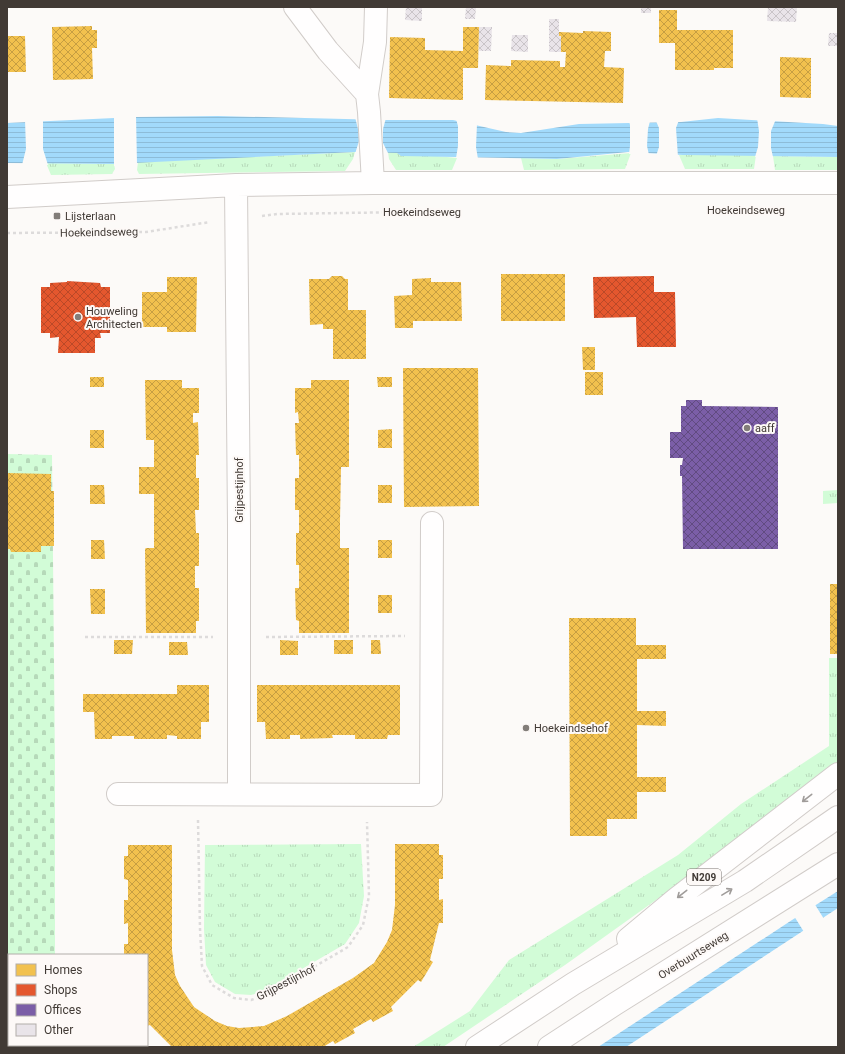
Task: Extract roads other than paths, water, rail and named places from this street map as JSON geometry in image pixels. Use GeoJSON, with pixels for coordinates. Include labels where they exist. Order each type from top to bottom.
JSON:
{"type":"FeatureCollection","features":[{"type":"Feature","properties":{"kind":"street"},"geometry":{"type":"LineString","coordinates":[[295,7],[368,103]]}},
{"type":"Feature","properties":{"kind":"street"},"geometry":{"type":"LineString","coordinates":[[373,183],[368,103],[375,42],[376,7]]}},
{"type":"Feature","properties":{"kind":"street"},"geometry":{"type":"LineString","coordinates":[[7,197],[236,185],[373,183],[838,183]]}},
{"type":"Feature","properties":{"kind":"street","name":"Grijpestijnhof"},"geometry":{"type":"LineString","coordinates":[[236,185],[239,518],[238,794]]}},
{"type":"Feature","properties":{"kind":"street"},"geometry":{"type":"LineString","coordinates":[[118,794],[431,795],[432,523]]}},
{"type":"Feature","properties":{"kind":"street","name":"N209"},"geometry":{"type":"LineString","coordinates":[[573,984],[676,899],[838,774]]}},
{"type":"Feature","properties":{"kind":"street","name":"N209"},"geometry":{"type":"LineString","coordinates":[[477,1047],[573,984],[746,881],[838,817]]}},
{"type":"Feature","properties":{"kind":"street","name":"Overbuurtseweg"},"geometry":{"type":"LineString","coordinates":[[549,1047],[838,864]]}},
{"type":"Feature","properties":{"kind":"water"},"geometry":{"type":"Polygon","coordinates":[[[218,116],[453,120],[506,132],[521,133],[579,124],[681,122],[718,118],[823,124],[838,126],[838,157],[683,155],[628,152],[557,159],[401,156],[397,153],[355,152],[114,164],[7,163],[7,123],[136,117],[218,116]]]}},
{"type":"Feature","properties":{"kind":"water"},"geometry":{"type":"Polygon","coordinates":[[[838,891],[838,908],[626,1047],[598,1047],[792,920],[838,891]]]}},
{"type":"Feature","properties":{"kind":"place","name":"Lijsterlaan"},"geometry":{"type":"Point","coordinates":[57,216]}},
{"type":"Feature","properties":{"kind":"place","name":"Houweling Architecten"},"geometry":{"type":"Point","coordinates":[78,317]}},
{"type":"Feature","properties":{"kind":"place","name":"aaff"},"geometry":{"type":"Point","coordinates":[747,428]}},
{"type":"Feature","properties":{"kind":"place","name":"Hoekeindsehof"},"geometry":{"type":"Point","coordinates":[526,728]}}]}
